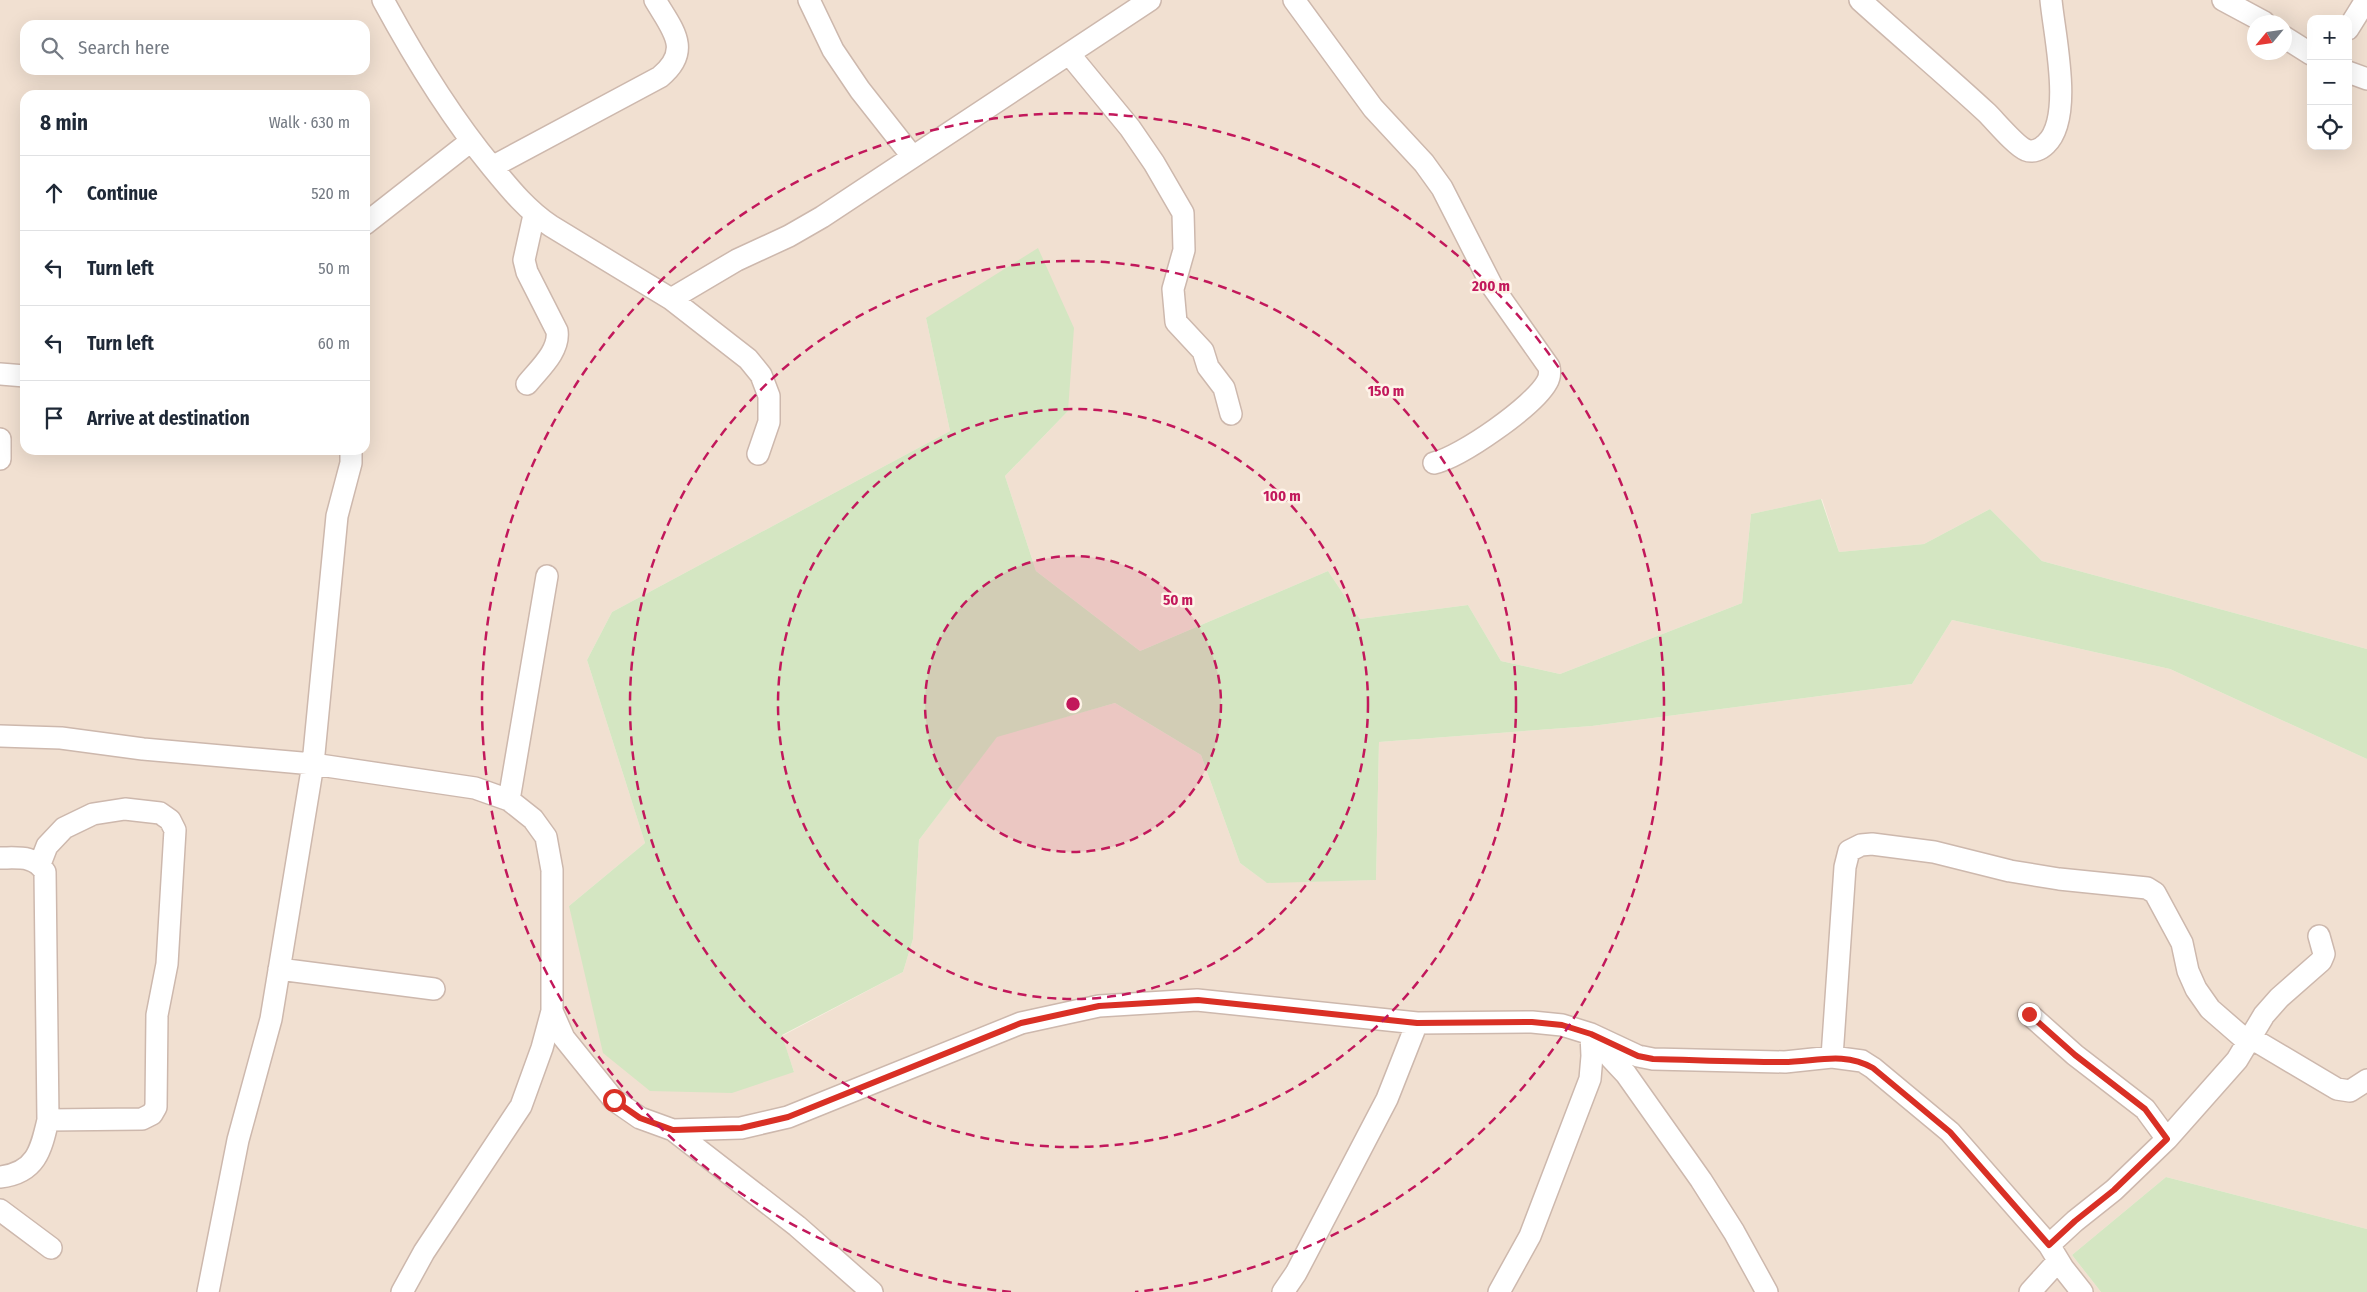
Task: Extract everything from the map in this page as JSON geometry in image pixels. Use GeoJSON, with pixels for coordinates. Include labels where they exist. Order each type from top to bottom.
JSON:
{"type":"FeatureCollection","features":[{"type":"Feature","properties":{"kind":"street"},"geometry":{"type":"LineString","coordinates":[[383,0],[418,64],[471,141],[534,215],[672,299],[748,359],[760,375],[769,396],[770,422],[758,454]]}},
{"type":"Feature","properties":{"kind":"street"},"geometry":{"type":"LineString","coordinates":[[492,167],[660,77],[671,68],[678,56],[677,37],[655,0]]}},
{"type":"Feature","properties":{"kind":"street"},"geometry":{"type":"LineString","coordinates":[[810,0],[833,50],[860,90],[912,156]]}},
{"type":"Feature","properties":{"kind":"street"},"geometry":{"type":"LineString","coordinates":[[672,299],[737,260],[788,236],[822,217],[912,156],[1070,55],[1150,0]]}},
{"type":"Feature","properties":{"kind":"street"},"geometry":{"type":"LineString","coordinates":[[1294,0],[1373,108],[1424,163],[1442,188],[1492,286],[1549,367],[1548,380],[1544,387],[1509,420],[1455,455],[1434,463]]}},
{"type":"Feature","properties":{"kind":"street"},"geometry":{"type":"LineString","coordinates":[[1860,0],[1949,78],[2006,131],[2016,144],[2025,150],[2033,151],[2046,144],[2052,137],[2058,117],[2061,76],[2050,0]]}},
{"type":"Feature","properties":{"kind":"street"},"geometry":{"type":"LineString","coordinates":[[2223,0],[2251,15]]}},
{"type":"Feature","properties":{"kind":"street"},"geometry":{"type":"LineString","coordinates":[[2352,23],[2366,0]]}},
{"type":"Feature","properties":{"kind":"street"},"geometry":{"type":"LineString","coordinates":[[2292,42],[2307,51]]}},
{"type":"Feature","properties":{"kind":"street"},"geometry":{"type":"LineString","coordinates":[[1070,55],[1130,128],[1154,163],[1183,213],[1184,250],[1173,289],[1176,322],[1202,351],[1208,367],[1224,388],[1231,414]]}},
{"type":"Feature","properties":{"kind":"street"},"geometry":{"type":"LineString","coordinates":[[2352,73],[2367,79]]}},
{"type":"Feature","properties":{"kind":"street"},"geometry":{"type":"LineString","coordinates":[[370,220],[471,141]]}},
{"type":"Feature","properties":{"kind":"street"},"geometry":{"type":"LineString","coordinates":[[527,384],[555,348],[558,338],[557,331],[527,272],[524,260],[534,215]]}},
{"type":"Feature","properties":{"kind":"street"},"geometry":{"type":"LineString","coordinates":[[0,374],[20,376]]}},
{"type":"Feature","properties":{"kind":"street"},"geometry":{"type":"LineString","coordinates":[[0,439],[0,459]]}},
{"type":"Feature","properties":{"kind":"street"},"geometry":{"type":"LineString","coordinates":[[208,1292],[238,1140],[271,1019],[280,969],[313,764],[337,516],[349,472],[351,455]]}},
{"type":"Feature","properties":{"kind":"street"},"geometry":{"type":"LineString","coordinates":[[509,800],[547,576]]}},
{"type":"Feature","properties":{"kind":"street"},"geometry":{"type":"LineString","coordinates":[[0,736],[61,738],[143,749],[313,764],[475,788],[509,800],[533,819],[546,837],[552,870],[552,1011],[521,1106],[424,1252],[402,1292]]}},
{"type":"Feature","properties":{"kind":"street"},"geometry":{"type":"LineString","coordinates":[[40,864],[47,846],[64,828],[93,814],[125,808],[160,813],[170,820],[175,830],[167,964],[156,1016],[156,1107],[152,1114],[142,1120],[48,1120]]}},
{"type":"Feature","properties":{"kind":"street"},"geometry":{"type":"LineString","coordinates":[[1832,1057],[1846,857],[1854,847],[1861,845],[1934,852],[2010,871],[2059,879],[2148,888],[2155,892],[2182,943],[2188,971],[2196,988],[2210,1009],[2250,1040],[2337,1089],[2350,1091],[2367,1080]]}},
{"type":"Feature","properties":{"kind":"street"},"geometry":{"type":"LineString","coordinates":[[0,858],[29,859],[40,864],[45,872],[48,1120],[41,1151],[32,1163],[10,1176],[0,1177]]}},
{"type":"Feature","properties":{"kind":"street"},"geometry":{"type":"LineString","coordinates":[[2030,1292],[2075,1221],[2114,1190],[2167,1139],[2232,1066],[2264,1015],[2321,961],[2324,954],[2319,936]]}},
{"type":"Feature","properties":{"kind":"street"},"geometry":{"type":"LineString","coordinates":[[280,969],[434,990]]}},
{"type":"Feature","properties":{"kind":"street"},"geometry":{"type":"LineString","coordinates":[[673,1130],[741,1128],[788,1117],[1021,1023],[1099,1006],[1198,1000],[1417,1023],[1532,1022],[1562,1025],[1596,1036],[1638,1056],[1653,1059],[1786,1062],[1832,1057],[1852,1058],[1873,1068],[1950,1132],[2054,1253],[2082,1292]]}},
{"type":"Feature","properties":{"kind":"street"},"geometry":{"type":"LineString","coordinates":[[552,1011],[564,1038],[614,1100],[640,1118],[673,1130],[797,1226],[872,1292]]}},
{"type":"Feature","properties":{"kind":"street"},"geometry":{"type":"LineString","coordinates":[[2029,1014],[2075,1055],[2145,1109],[2167,1139]]}},
{"type":"Feature","properties":{"kind":"street"},"geometry":{"type":"LineString","coordinates":[[1283,1292],[1296,1273],[1387,1099],[1417,1023]]}},
{"type":"Feature","properties":{"kind":"street"},"geometry":{"type":"LineString","coordinates":[[1499,1292],[1530,1236],[1590,1079],[1596,1036]]}},
{"type":"Feature","properties":{"kind":"street"},"geometry":{"type":"LineString","coordinates":[[1596,1036],[1611,1058],[1626,1074],[1701,1180],[1734,1232],[1767,1292]]}},
{"type":"Feature","properties":{"kind":"street"},"geometry":{"type":"LineString","coordinates":[[0,1210],[51,1248]]}},
{"type":"Feature","properties":{"kind":"shaded area"},"geometry":{"type":"Polygon","coordinates":[[[0,0],[2367,0],[2367,649],[2042,561],[1990,509],[1924,544],[1839,552],[1822,499],[1751,514],[1742,603],[1560,674],[1501,661],[1468,605],[1360,619],[1328,571],[1140,651],[1036,571],[1005,476],[1068,411],[926,318],[950,431],[612,612],[587,660],[645,843],[569,906],[794,1072],[782,1036],[903,972],[913,939],[919,840],[997,736],[1115,703],[1201,755],[1240,863],[1266,882],[1376,880],[1379,742],[1592,726],[1912,684],[1952,620],[2170,669],[2367,759],[2367,1229],[2166,1177],[2072,1255],[2101,1292],[0,1292],[0,0]]]}},
{"type":"Feature","properties":{"kind":"green space"},"geometry":{"type":"Polygon","coordinates":[[[1038,248],[1074,328],[1068,411],[1005,476],[1036,571],[1140,651],[1328,571],[1360,619],[1468,605],[1501,661],[1560,674],[1742,603],[1751,514],[1821,499],[1839,552],[1924,544],[1990,509],[2042,561],[2367,649],[2367,759],[2170,669],[1952,620],[1912,684],[1592,726],[1379,742],[1376,880],[1267,883],[1240,863],[1201,755],[1115,703],[997,737],[919,840],[913,939],[903,972],[782,1035],[794,1072],[732,1093],[650,1091],[603,1053],[569,906],[645,843],[587,660],[612,612],[950,431],[926,318],[1038,248]]]}},
{"type":"Feature","properties":{"kind":"green space"},"geometry":{"type":"Polygon","coordinates":[[[2166,1177],[2367,1229],[2367,1292],[2101,1292],[2072,1255],[2166,1177]]]}},
{"type":"Feature","properties":{"kind":"route"},"geometry":{"type":"LineString","coordinates":[[614,1100],[640,1118],[673,1130],[741,1128],[788,1117],[1021,1023],[1099,1006],[1198,1000],[1417,1023],[1532,1022],[1562,1025],[1591,1034],[1638,1056],[1653,1059],[1786,1062],[1832,1057],[1852,1058],[1862,1061],[1950,1132],[2049,1245],[2075,1221],[2114,1190],[2167,1139],[2145,1109],[2075,1055],[2029,1014]]}}]}
